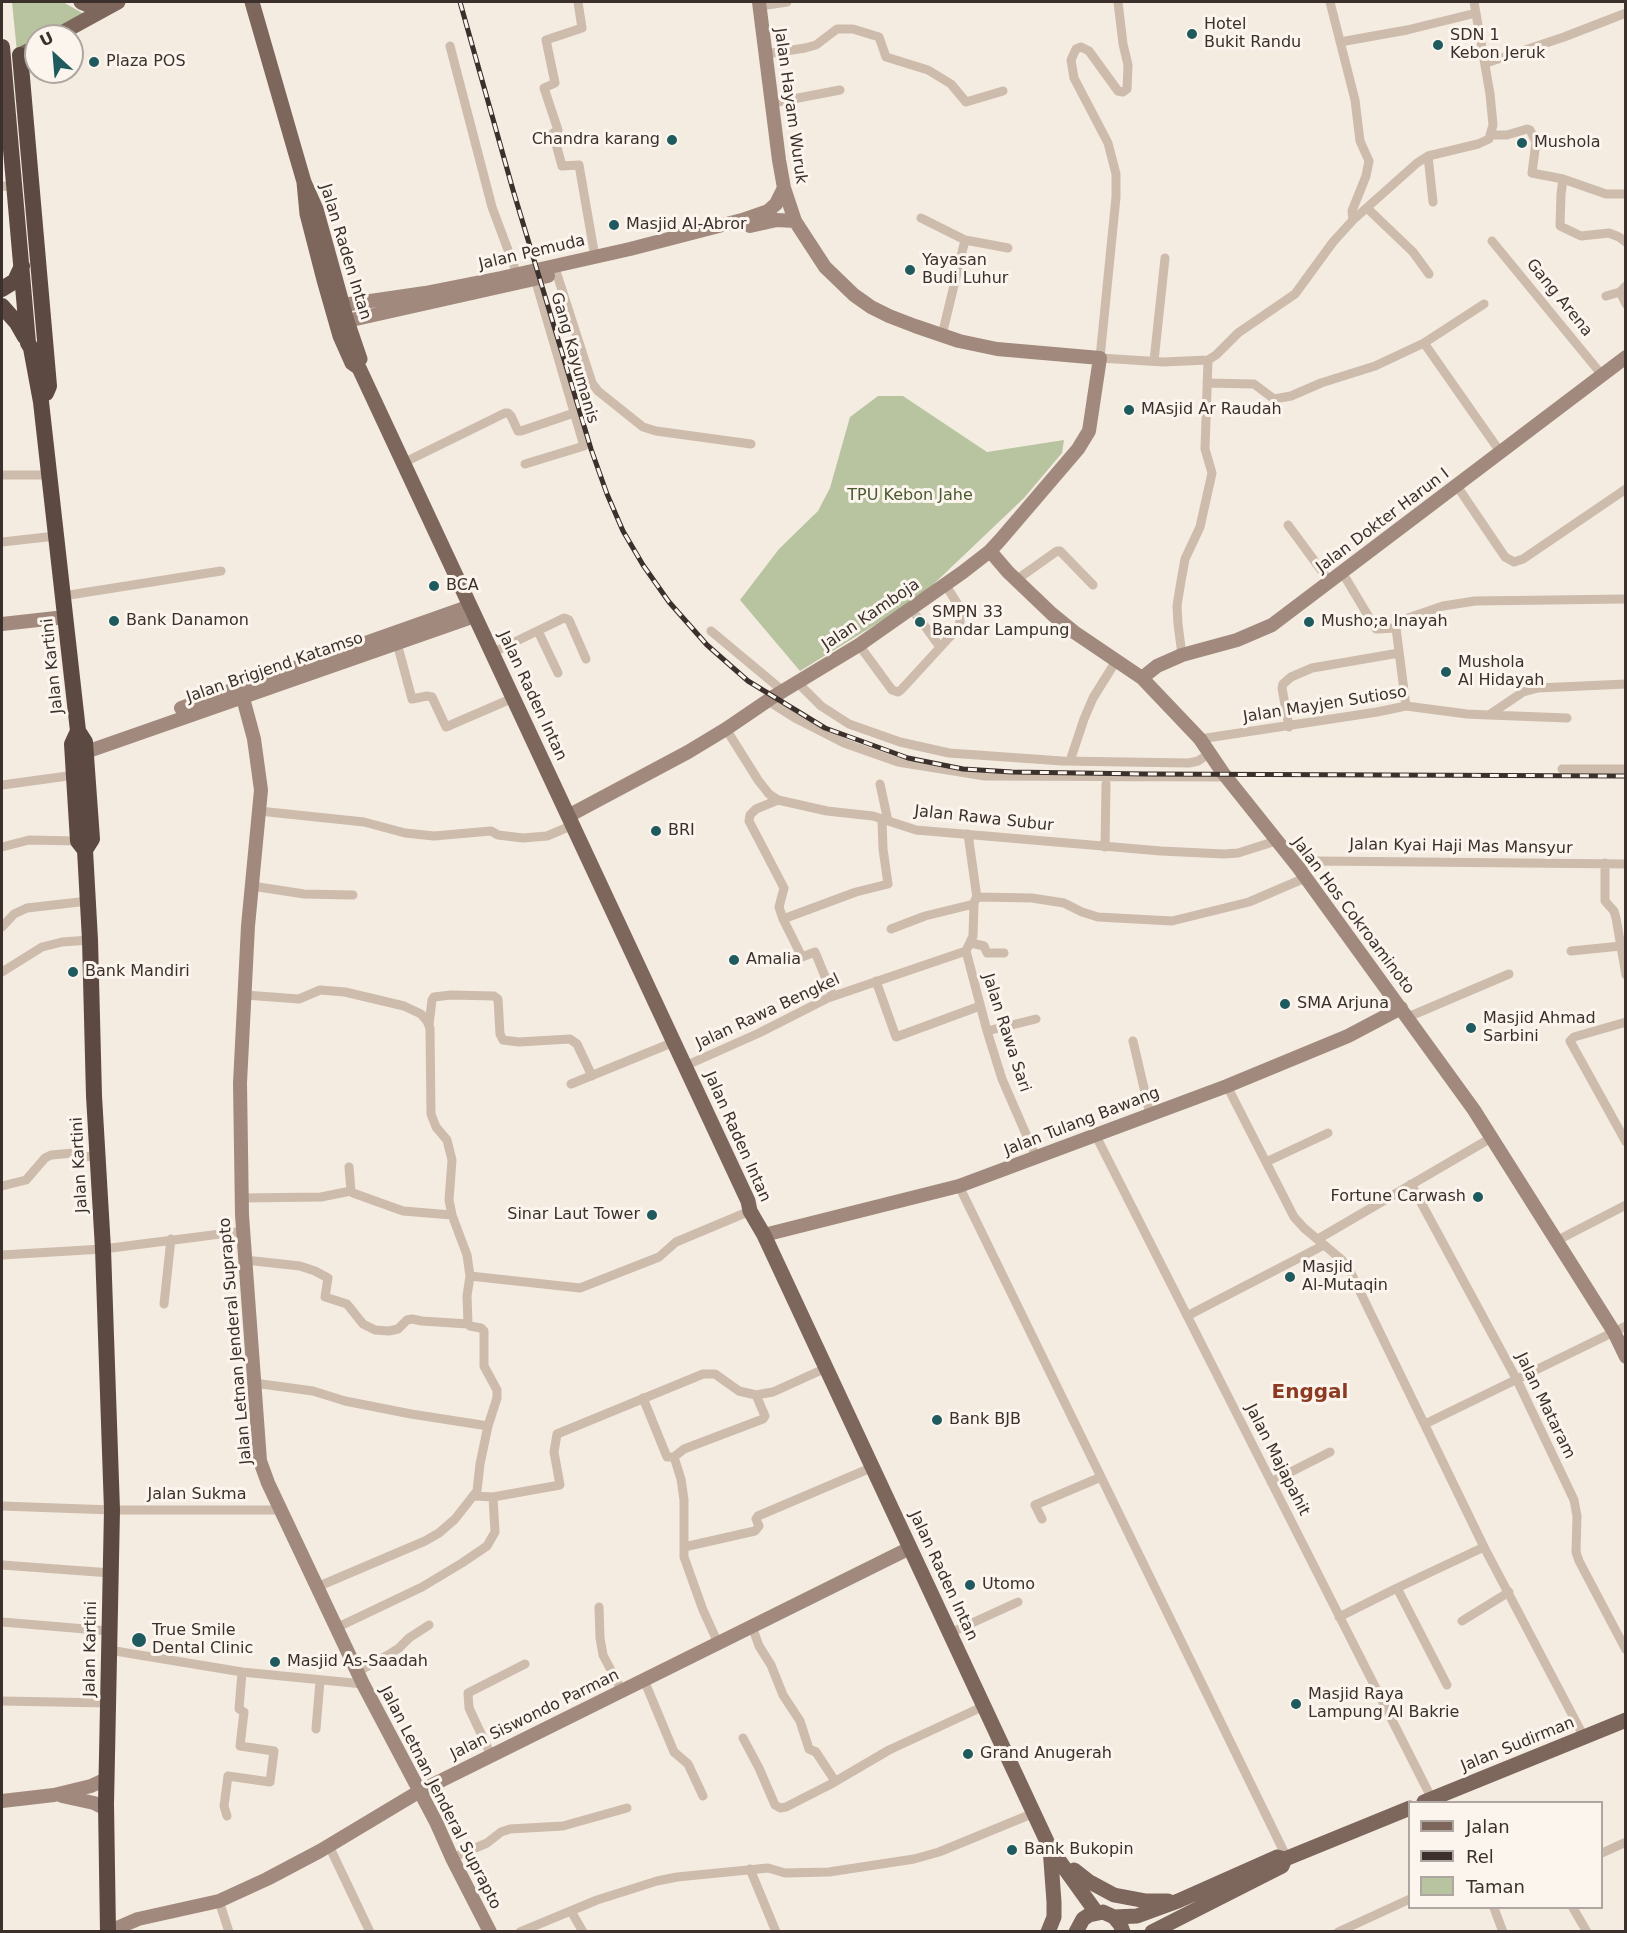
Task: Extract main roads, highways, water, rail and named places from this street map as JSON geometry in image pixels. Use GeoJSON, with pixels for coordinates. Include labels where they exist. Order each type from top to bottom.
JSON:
{"type":"FeatureCollection","features":[{"type":"Feature","properties":{"kind":"highway","name":"Jalan Kartini"},"geometry":{"type":"LineString","coordinates":[[41,402],[49,386],[20,55],[2,53],[8,187],[22,266],[28,343],[31,348],[41,402],[65,617],[83,742],[72,744],[88,901],[112,1510],[106,1779],[108,1932]]}},
{"type":"Feature","properties":{"kind":"highway"},"geometry":{"type":"LineString","coordinates":[[2,289],[15,280],[22,266]]}},
{"type":"Feature","properties":{"kind":"highway"},"geometry":{"type":"LineString","coordinates":[[2,306],[17,323],[28,343]]}},
{"type":"Feature","properties":{"kind":"highway"},"geometry":{"type":"LineString","coordinates":[[81,845],[92,839],[83,742]]}},
{"type":"Feature","properties":{"kind":"main road"},"geometry":{"type":"LineString","coordinates":[[81,2],[100,10]]}},
{"type":"Feature","properties":{"kind":"main road"},"geometry":{"type":"LineString","coordinates":[[77,24],[118,2]]}},
{"type":"Feature","properties":{"kind":"main road","name":"Jalan Raden Intan"},"geometry":{"type":"LineString","coordinates":[[252,2],[304,182],[316,209],[360,360],[359,368]]}},
{"type":"Feature","properties":{"kind":"main road"},"geometry":{"type":"LineString","coordinates":[[20,55],[24,53]]}},
{"type":"Feature","properties":{"kind":"main road","name":"Jalan Raden Intan"},"geometry":{"type":"LineString","coordinates":[[304,182],[307,214],[330,303],[340,336],[352,363],[359,368],[748,1201],[750,1211],[764,1235],[1034,1813],[1054,1852],[1096,1912]]}},
{"type":"Feature","properties":{"kind":"main road","name":"Jalan Sudirman"},"geometry":{"type":"LineString","coordinates":[[1437,1799],[1626,1720]]}},
{"type":"Feature","properties":{"kind":"main road"},"geometry":{"type":"LineString","coordinates":[[1076,1932],[1083,1919],[1096,1912],[1114,1917],[1137,1916],[1178,1901],[1277,1857],[1286,1858],[1408,1809]]}},
{"type":"Feature","properties":{"kind":"main road"},"geometry":{"type":"LineString","coordinates":[[1054,1852],[1088,1881],[1114,1895],[1146,1901],[1178,1901]]}},
{"type":"Feature","properties":{"kind":"main road"},"geometry":{"type":"LineString","coordinates":[[1048,1932],[1054,1917],[1054,1852]]}},
{"type":"Feature","properties":{"kind":"main road"},"geometry":{"type":"LineString","coordinates":[[1152,1932],[1282,1866],[1286,1858]]}},
{"type":"Feature","properties":{"kind":"main road"},"geometry":{"type":"LineString","coordinates":[[1114,1917],[1123,1932]]}},
{"type":"Feature","properties":{"kind":"tunnel"},"geometry":{"type":"LineString","coordinates":[[915,614],[927,629]]}},
{"type":"Feature","properties":{"kind":"railway"},"geometry":{"type":"LineString","coordinates":[[460,2],[513,190],[591,449],[607,494],[623,531],[669,602],[707,645],[748,681],[825,728],[908,758],[963,769],[1146,774],[1626,776]]}},
{"type":"Feature","properties":{"kind":"place","name":"Hotel Bukit Randu"},"geometry":{"type":"Point","coordinates":[1192,34]}},
{"type":"Feature","properties":{"kind":"place","name":"SDN 1 Kebon Jeruk"},"geometry":{"type":"Point","coordinates":[1438,45]}},
{"type":"Feature","properties":{"kind":"place","name":"Plaza POS"},"geometry":{"type":"Point","coordinates":[94,62]}},
{"type":"Feature","properties":{"kind":"place","name":"Chandra karang"},"geometry":{"type":"Point","coordinates":[672,140]}},
{"type":"Feature","properties":{"kind":"place","name":"Mushola"},"geometry":{"type":"Point","coordinates":[1522,143]}},
{"type":"Feature","properties":{"kind":"place","name":"Masjid Al-Abror"},"geometry":{"type":"Point","coordinates":[614,225]}},
{"type":"Feature","properties":{"kind":"place","name":"Yayasan Budi Luhur"},"geometry":{"type":"Point","coordinates":[910,270]}},
{"type":"Feature","properties":{"kind":"place","name":"MAsjid Ar Raudah"},"geometry":{"type":"Point","coordinates":[1129,410]}},
{"type":"Feature","properties":{"kind":"place","name":"BCA"},"geometry":{"type":"Point","coordinates":[434,586]}},
{"type":"Feature","properties":{"kind":"place","name":"Bank Danamon"},"geometry":{"type":"Point","coordinates":[114,621]}},
{"type":"Feature","properties":{"kind":"place","name":"SMPN 33 Bandar Lampung"},"geometry":{"type":"Point","coordinates":[920,622]}},
{"type":"Feature","properties":{"kind":"place","name":"Musho;a Inayah"},"geometry":{"type":"Point","coordinates":[1309,622]}},
{"type":"Feature","properties":{"kind":"place","name":"Mushola Al Hidayah"},"geometry":{"type":"Point","coordinates":[1446,672]}},
{"type":"Feature","properties":{"kind":"place","name":"BRI"},"geometry":{"type":"Point","coordinates":[656,831]}},
{"type":"Feature","properties":{"kind":"place","name":"Amalia"},"geometry":{"type":"Point","coordinates":[734,960]}},
{"type":"Feature","properties":{"kind":"place","name":"Bank Mandiri"},"geometry":{"type":"Point","coordinates":[73,972]}},
{"type":"Feature","properties":{"kind":"place","name":"SMA Arjuna"},"geometry":{"type":"Point","coordinates":[1285,1004]}},
{"type":"Feature","properties":{"kind":"place","name":"Masjid Ahmad Sarbini"},"geometry":{"type":"Point","coordinates":[1471,1028]}},
{"type":"Feature","properties":{"kind":"place","name":"Fortune Carwash"},"geometry":{"type":"Point","coordinates":[1478,1197]}},
{"type":"Feature","properties":{"kind":"place","name":"Sinar Laut Tower"},"geometry":{"type":"Point","coordinates":[652,1215]}},
{"type":"Feature","properties":{"kind":"place","name":"Masjid Al-Mutaqin"},"geometry":{"type":"Point","coordinates":[1290,1277]}},
{"type":"Feature","properties":{"kind":"place","name":"Bank BJB"},"geometry":{"type":"Point","coordinates":[937,1420]}},
{"type":"Feature","properties":{"kind":"place","name":"Utomo"},"geometry":{"type":"Point","coordinates":[970,1585]}},
{"type":"Feature","properties":{"kind":"place","name":"True Smile Dental Clinic"},"geometry":{"type":"Point","coordinates":[139,1640]}},
{"type":"Feature","properties":{"kind":"place","name":"Masjid As-Saadah"},"geometry":{"type":"Point","coordinates":[275,1662]}},
{"type":"Feature","properties":{"kind":"place","name":"Masjid Raya Lampung Al Bakrie"},"geometry":{"type":"Point","coordinates":[1296,1704]}},
{"type":"Feature","properties":{"kind":"place","name":"Grand Anugerah"},"geometry":{"type":"Point","coordinates":[968,1754]}},
{"type":"Feature","properties":{"kind":"place","name":"Bank Bukopin"},"geometry":{"type":"Point","coordinates":[1012,1850]}},
{"type":"Feature","properties":{"kind":"district","name":"Enggal"},"geometry":{"type":"Point","coordinates":[1310,1393]}},
{"type":"Feature","properties":{"kind":"park label","name":"TPU Kebon Jahe"},"geometry":{"type":"Point","coordinates":[910,496]}}]}
